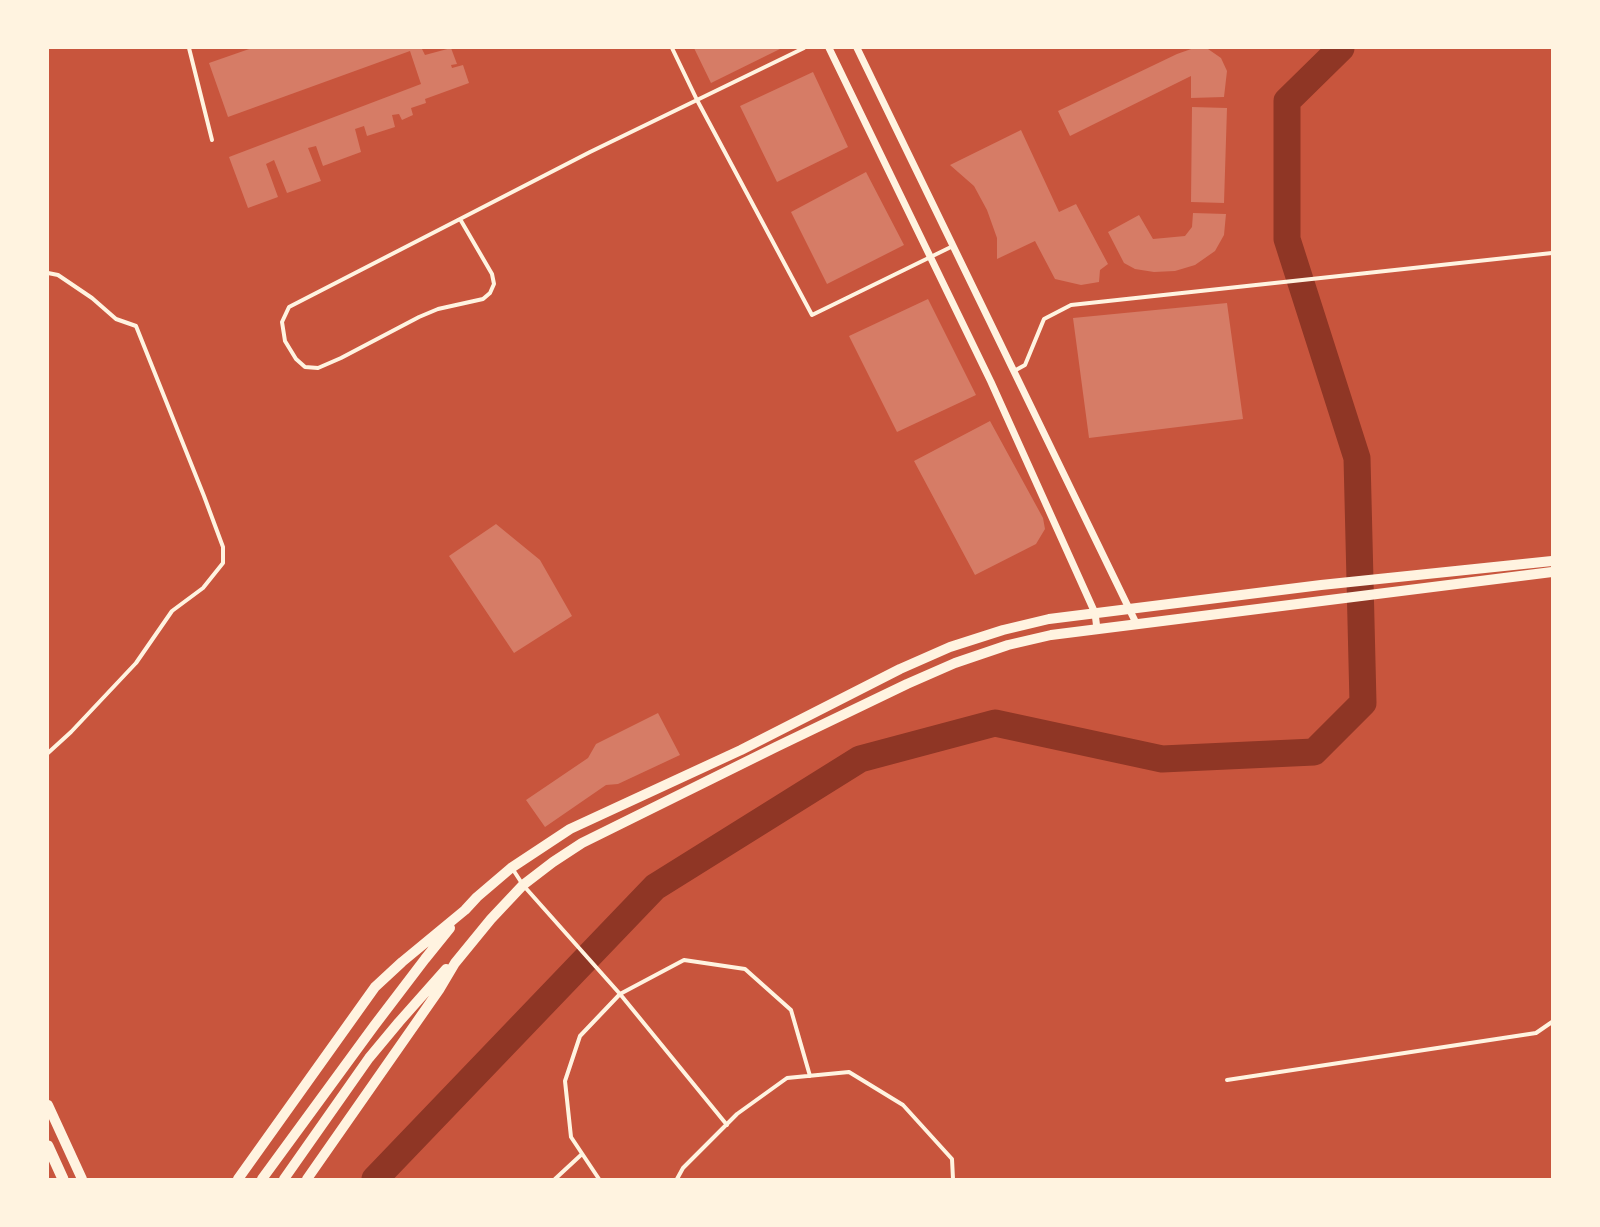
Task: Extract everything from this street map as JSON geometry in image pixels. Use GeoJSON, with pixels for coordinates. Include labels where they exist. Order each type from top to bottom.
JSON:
{"type":"FeatureCollection","features":[{"type":"Feature","properties":{"kind":"highway"},"geometry":{"type":"LineString","coordinates":[[48,1146],[64,1179]]}},
{"type":"Feature","properties":{"kind":"main road"},"geometry":{"type":"LineString","coordinates":[[262,1179],[378,1020],[425,959],[477,897],[511,868],[570,829],[741,750],[900,669],[950,648],[1003,630],[1049,619],[1321,585],[1552,561]]}},
{"type":"Feature","properties":{"kind":"main road"},"geometry":{"type":"LineString","coordinates":[[284,1179],[380,1044],[523,885],[553,862],[582,843],[907,684],[955,663],[1008,645],[1051,635],[1552,572]]}},
{"type":"Feature","properties":{"kind":"main road"},"geometry":{"type":"LineString","coordinates":[[238,1179],[375,987],[402,962],[466,910]]}},
{"type":"Feature","properties":{"kind":"main road"},"geometry":{"type":"LineString","coordinates":[[307,1179],[439,990],[455,963],[491,919]]}},
{"type":"Feature","properties":{"kind":"main road"},"geometry":{"type":"LineString","coordinates":[[48,1105],[82,1179]]}},
{"type":"Feature","properties":{"kind":"street"},"geometry":{"type":"LineString","coordinates":[[188,48],[212,140]]}},
{"type":"Feature","properties":{"kind":"street"},"geometry":{"type":"LineString","coordinates":[[672,48],[697,100],[812,315],[953,246]]}},
{"type":"Feature","properties":{"kind":"street"},"geometry":{"type":"LineString","coordinates":[[460,219],[492,274],[494,284],[490,293],[483,299],[438,310],[419,317],[341,358],[318,368],[305,367],[296,359],[285,341],[282,322],[289,308],[460,219],[590,152],[804,48]]}},
{"type":"Feature","properties":{"kind":"street"},"geometry":{"type":"LineString","coordinates":[[829,48],[991,382],[1095,613],[1097,629]]}},
{"type":"Feature","properties":{"kind":"street"},"geometry":{"type":"LineString","coordinates":[[857,48],[1137,625]]}},
{"type":"Feature","properties":{"kind":"street"},"geometry":{"type":"LineString","coordinates":[[1014,371],[1025,365],[1044,319],[1071,305],[1552,253]]}},
{"type":"Feature","properties":{"kind":"street"},"geometry":{"type":"LineString","coordinates":[[48,273],[58,275],[92,298],[116,319],[136,326],[223,547],[223,563],[203,588],[172,611],[136,663],[71,732],[48,753]]}},
{"type":"Feature","properties":{"kind":"street"},"geometry":{"type":"LineString","coordinates":[[511,868],[523,885],[620,994],[727,1125]]}},
{"type":"Feature","properties":{"kind":"street"},"geometry":{"type":"LineString","coordinates":[[599,1179],[571,1137],[565,1081],[580,1036],[620,994],[684,960],[745,969],[791,1010],[810,1076]]}},
{"type":"Feature","properties":{"kind":"street"},"geometry":{"type":"LineString","coordinates":[[1226,1080],[1536,1033],[1552,1022]]}},
{"type":"Feature","properties":{"kind":"street"},"geometry":{"type":"LineString","coordinates":[[677,1179],[683,1168],[737,1114],[787,1078],[850,1072],[903,1105],[952,1159],[953,1179]]}},
{"type":"Feature","properties":{"kind":"street"},"geometry":{"type":"LineString","coordinates":[[555,1179],[582,1154]]}},
{"type":"Feature","properties":{"kind":"building"},"geometry":{"type":"Polygon","coordinates":[[[252,48],[425,48],[422,49],[425,55],[451,48],[457,64],[451,65],[452,68],[463,65],[469,83],[425,99],[426,103],[411,108],[413,115],[402,120],[399,114],[392,115],[395,127],[367,136],[364,126],[355,129],[361,152],[323,166],[316,146],[308,148],[321,181],[287,193],[274,160],[266,164],[278,197],[248,208],[229,157],[421,84],[410,51],[228,117],[209,63],[252,48]]]}},
{"type":"Feature","properties":{"kind":"building"},"geometry":{"type":"Polygon","coordinates":[[[694,48],[782,48],[711,83],[694,48]]]}},
{"type":"Feature","properties":{"kind":"building"},"geometry":{"type":"Polygon","coordinates":[[[1194,48],[1208,49],[1221,58],[1227,71],[1224,97],[1191,98],[1191,76],[1070,136],[1058,111],[1177,54],[1194,48]]]}},
{"type":"Feature","properties":{"kind":"building"},"geometry":{"type":"Polygon","coordinates":[[[813,72],[848,147],[777,182],[740,106],[813,72]]]}},
{"type":"Feature","properties":{"kind":"building"},"geometry":{"type":"Polygon","coordinates":[[[1192,107],[1227,108],[1224,203],[1191,202],[1192,107]]]}},
{"type":"Feature","properties":{"kind":"building"},"geometry":{"type":"Polygon","coordinates":[[[1021,130],[1059,212],[1076,204],[1108,264],[1100,270],[1099,282],[1081,285],[1055,279],[1035,241],[997,259],[997,238],[987,210],[974,186],[950,165],[1021,130]]]}},
{"type":"Feature","properties":{"kind":"building"},"geometry":{"type":"Polygon","coordinates":[[[866,172],[904,245],[827,284],[791,212],[866,172]]]}},
{"type":"Feature","properties":{"kind":"building"},"geometry":{"type":"Polygon","coordinates":[[[1193,213],[1226,214],[1224,235],[1215,251],[1195,265],[1175,271],[1154,272],[1135,269],[1124,263],[1108,232],[1139,215],[1153,239],[1185,236],[1192,227],[1193,213]]]}},
{"type":"Feature","properties":{"kind":"building"},"geometry":{"type":"Polygon","coordinates":[[[928,299],[976,395],[897,432],[849,336],[928,299]]]}},
{"type":"Feature","properties":{"kind":"building"},"geometry":{"type":"Polygon","coordinates":[[[1227,303],[1243,419],[1089,438],[1073,318],[1227,303]]]}},
{"type":"Feature","properties":{"kind":"building"},"geometry":{"type":"Polygon","coordinates":[[[990,421],[1043,518],[1045,529],[1036,544],[975,575],[914,461],[990,421]]]}},
{"type":"Feature","properties":{"kind":"building"},"geometry":{"type":"Polygon","coordinates":[[[496,524],[540,560],[572,616],[514,653],[449,556],[496,524]]]}},
{"type":"Feature","properties":{"kind":"building"},"geometry":{"type":"Polygon","coordinates":[[[658,713],[680,755],[618,784],[606,785],[545,827],[526,800],[588,758],[596,744],[658,713]]]}},
{"type":"Feature","properties":{"kind":"waterway"},"geometry":{"type":"LineString","coordinates":[[375,1179],[655,887],[860,759],[995,723],[1162,759],[1314,752],[1363,703],[1357,458],[1287,239],[1287,101],[1341,48]]}}]}
